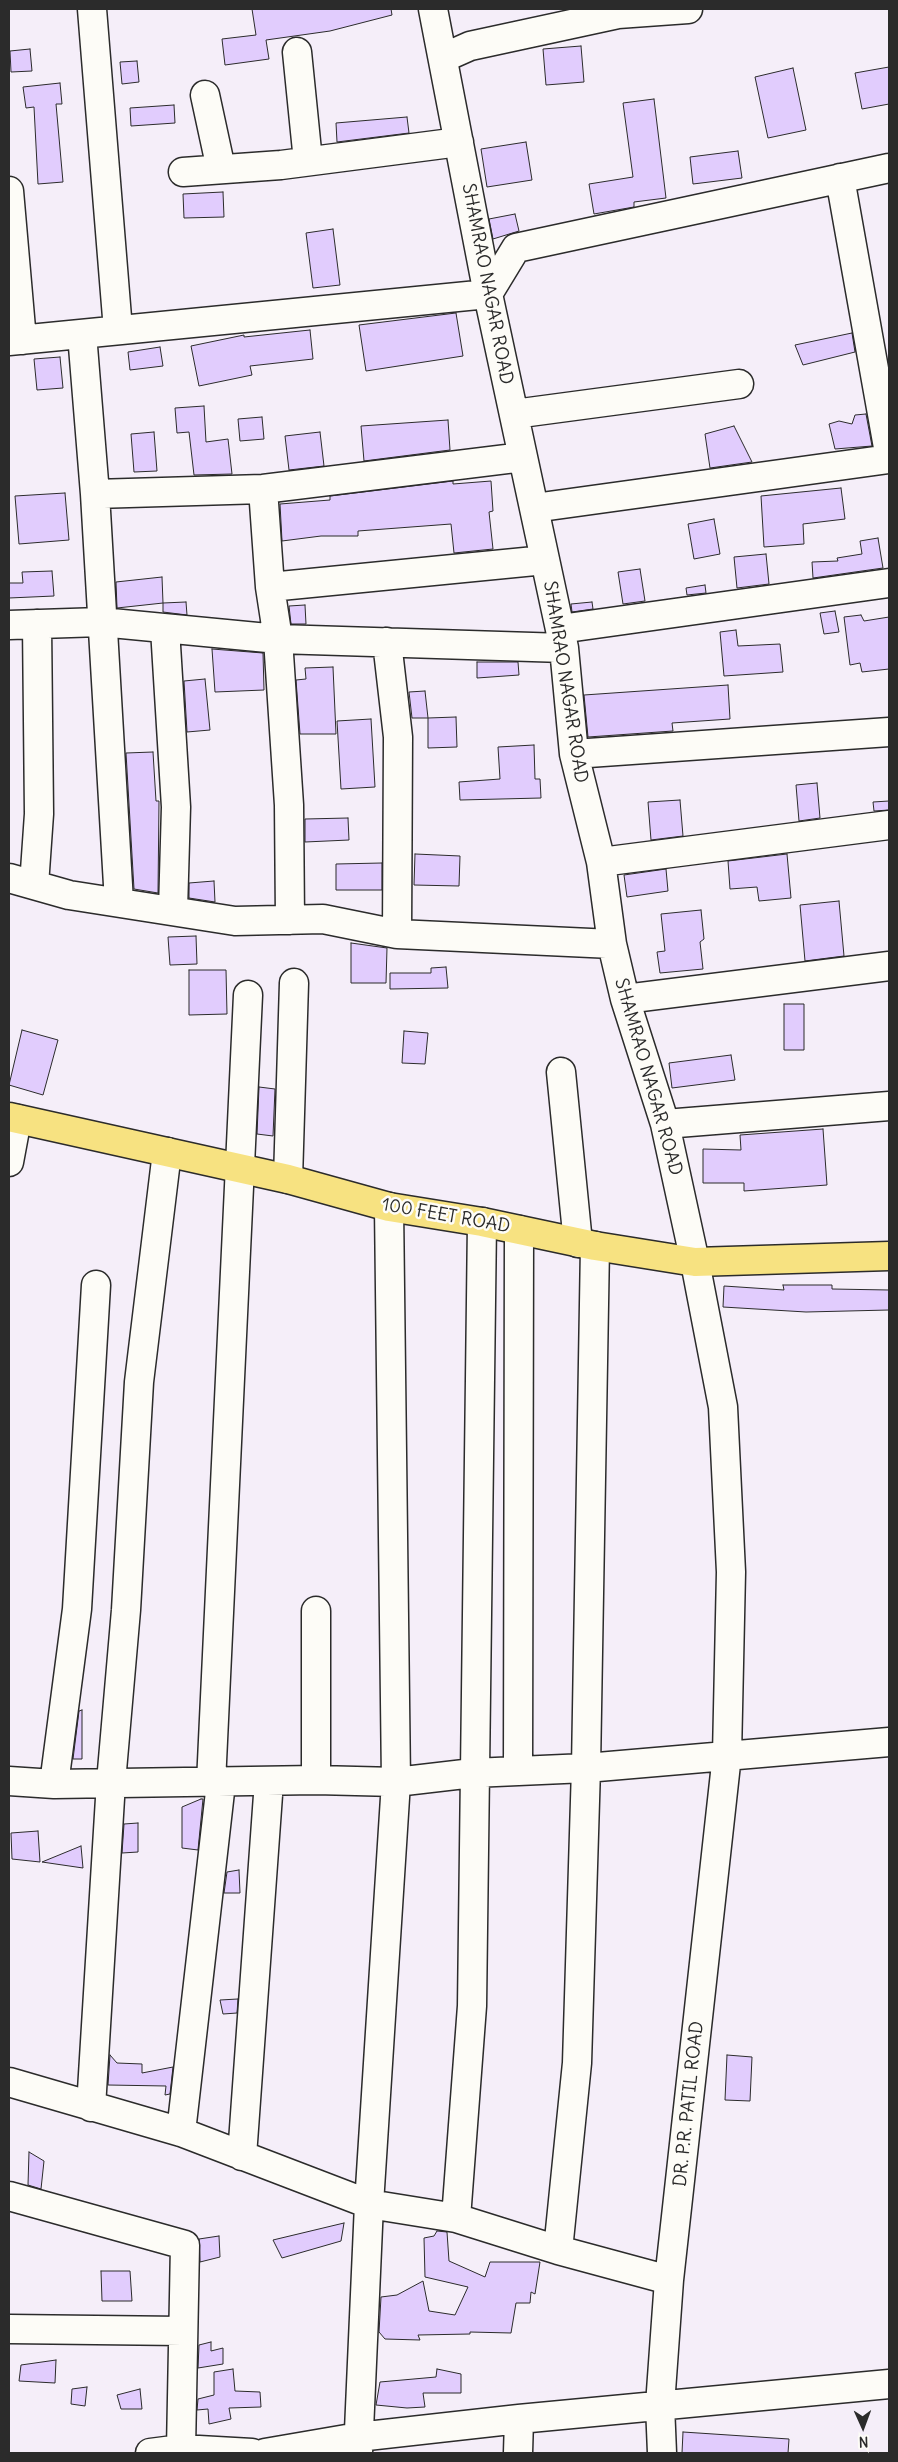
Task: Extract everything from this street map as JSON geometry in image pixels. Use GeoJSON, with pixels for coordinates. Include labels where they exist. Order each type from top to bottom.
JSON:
{"type":"FeatureCollection","features":[{"type":"Feature","properties":{"kind":"main road","name":"100 FEET ROAD"},"geometry":{"type":"LineString","coordinates":[[13,1118],[288,1179],[389,1208],[482,1222],[586,1245],[695,1262],[889,1256]]}},
{"type":"Feature","properties":{"kind":"street"},"geometry":{"type":"LineString","coordinates":[[92,9],[118,330]]}},
{"type":"Feature","properties":{"kind":"street","name":"SHAMRAO NAGAR ROAD"},"geometry":{"type":"LineString","coordinates":[[433,9],[488,294],[562,638],[574,754],[601,862],[612,944],[625,1000],[665,1124],[724,1407],[731,1572],[727,1755]]}},
{"type":"Feature","properties":{"kind":"street"},"geometry":{"type":"LineString","coordinates":[[443,58],[470,46],[609,16],[688,9]]}},
{"type":"Feature","properties":{"kind":"street"},"geometry":{"type":"LineString","coordinates":[[297,52],[308,162]]}},
{"type":"Feature","properties":{"kind":"street"},"geometry":{"type":"LineString","coordinates":[[205,95],[221,169]]}},
{"type":"Feature","properties":{"kind":"street"},"geometry":{"type":"LineString","coordinates":[[183,172],[308,162],[459,142]]}},
{"type":"Feature","properties":{"kind":"street"},"geometry":{"type":"LineString","coordinates":[[9,191],[15,340],[488,294],[516,248],[889,168]]}},
{"type":"Feature","properties":{"kind":"street"},"geometry":{"type":"LineString","coordinates":[[840,178],[889,453]]}},
{"type":"Feature","properties":{"kind":"street"},"geometry":{"type":"LineString","coordinates":[[82,334],[95,494],[101,622],[119,902]]}},
{"type":"Feature","properties":{"kind":"street"},"geometry":{"type":"LineString","coordinates":[[514,414],[739,384]]}},
{"type":"Feature","properties":{"kind":"street"},"geometry":{"type":"LineString","coordinates":[[95,494],[263,489],[523,458]]}},
{"type":"Feature","properties":{"kind":"street"},"geometry":{"type":"LineString","coordinates":[[534,508],[889,459]]}},
{"type":"Feature","properties":{"kind":"street"},"geometry":{"type":"LineString","coordinates":[[263,489],[270,588],[278,639],[290,805],[290,920]]}},
{"type":"Feature","properties":{"kind":"street"},"geometry":{"type":"LineString","coordinates":[[270,588],[545,560]]}},
{"type":"Feature","properties":{"kind":"street"},"geometry":{"type":"LineString","coordinates":[[9,625],[101,622],[278,639],[387,642],[562,638],[889,583]]}},
{"type":"Feature","properties":{"kind":"street"},"geometry":{"type":"LineString","coordinates":[[34,885],[39,814],[37,624]]}},
{"type":"Feature","properties":{"kind":"street"},"geometry":{"type":"LineString","coordinates":[[165,629],[176,807],[173,910]]}},
{"type":"Feature","properties":{"kind":"street"},"geometry":{"type":"LineString","coordinates":[[387,642],[398,737],[397,934]]}},
{"type":"Feature","properties":{"kind":"street"},"geometry":{"type":"LineString","coordinates":[[574,754],[889,732]]}},
{"type":"Feature","properties":{"kind":"street"},"geometry":{"type":"LineString","coordinates":[[601,862],[889,825]]}},
{"type":"Feature","properties":{"kind":"street"},"geometry":{"type":"LineString","coordinates":[[9,878],[69,895],[235,921],[323,919],[397,934],[612,944]]}},
{"type":"Feature","properties":{"kind":"street"},"geometry":{"type":"LineString","coordinates":[[625,1000],[889,966]]}},
{"type":"Feature","properties":{"kind":"street"},"geometry":{"type":"LineString","coordinates":[[288,1179],[294,983]]}},
{"type":"Feature","properties":{"kind":"street"},"geometry":{"type":"LineString","coordinates":[[181,2132],[216,1783],[248,996]]}},
{"type":"Feature","properties":{"kind":"street"},"geometry":{"type":"LineString","coordinates":[[558,2250],[577,2063],[586,1768],[586,1245],[561,1072]]}},
{"type":"Feature","properties":{"kind":"street"},"geometry":{"type":"LineString","coordinates":[[665,1124],[889,1106]]}},
{"type":"Feature","properties":{"kind":"street"},"geometry":{"type":"LineString","coordinates":[[9,1162],[13,1118]]}},
{"type":"Feature","properties":{"kind":"street"},"geometry":{"type":"LineString","coordinates":[[91,2107],[111,1782],[126,1610],[139,1382],[167,1152]]}},
{"type":"Feature","properties":{"kind":"street"},"geometry":{"type":"LineString","coordinates":[[358,2445],[369,2204],[396,1782],[389,1208]]}},
{"type":"Feature","properties":{"kind":"street"},"geometry":{"type":"LineString","coordinates":[[456,2218],[472,2006],[473,1773],[482,1222]]}},
{"type":"Feature","properties":{"kind":"street"},"geometry":{"type":"LineString","coordinates":[[518,1771],[519,1230]]}},
{"type":"Feature","properties":{"kind":"street"},"geometry":{"type":"LineString","coordinates":[[54,1784],[77,1609],[96,1286]]}},
{"type":"Feature","properties":{"kind":"street"},"geometry":{"type":"LineString","coordinates":[[316,1611],[316,1780]]}},
{"type":"Feature","properties":{"kind":"street"},"geometry":{"type":"LineString","coordinates":[[9,1782],[54,1784],[111,1782],[216,1783],[316,1780],[396,1782],[473,1773],[586,1768],[889,1742]]}},
{"type":"Feature","properties":{"kind":"street","name":"DR. P.R. PATIL ROAD"},"geometry":{"type":"LineString","coordinates":[[662,2453],[660,2405],[669,2280],[727,1755]]}},
{"type":"Feature","properties":{"kind":"street"},"geometry":{"type":"LineString","coordinates":[[242,2156],[269,1781]]}},
{"type":"Feature","properties":{"kind":"street"},"geometry":{"type":"LineString","coordinates":[[9,2082],[181,2132],[369,2204],[456,2218],[558,2250],[669,2280]]}},
{"type":"Feature","properties":{"kind":"street"},"geometry":{"type":"LineString","coordinates":[[9,2196],[185,2245],[180,2449]]}},
{"type":"Feature","properties":{"kind":"street"},"geometry":{"type":"LineString","coordinates":[[9,2329],[182,2331]]}},
{"type":"Feature","properties":{"kind":"street"},"geometry":{"type":"LineString","coordinates":[[266,2453],[358,2445],[519,2419],[889,2384]]}},
{"type":"Feature","properties":{"kind":"street"},"geometry":{"type":"LineString","coordinates":[[518,2453],[519,2419]]}},
{"type":"Feature","properties":{"kind":"street"},"geometry":{"type":"LineString","coordinates":[[150,2453],[180,2449],[252,2453]]}},
{"type":"Feature","properties":{"kind":"building"},"geometry":{"type":"Polygon","coordinates":[[[252,9],[391,9],[392,15],[330,31],[266,40],[269,59],[225,65],[222,39],[256,35],[252,9]]]}},
{"type":"Feature","properties":{"kind":"building"},"geometry":{"type":"Polygon","coordinates":[[[581,46],[584,82],[546,85],[543,49],[581,46]]]}},
{"type":"Feature","properties":{"kind":"building"},"geometry":{"type":"Polygon","coordinates":[[[30,49],[32,71],[11,72],[10,51],[30,49]]]}},
{"type":"Feature","properties":{"kind":"building"},"geometry":{"type":"Polygon","coordinates":[[[137,61],[139,82],[122,84],[120,62],[137,61]]]}},
{"type":"Feature","properties":{"kind":"building"},"geometry":{"type":"Polygon","coordinates":[[[889,67],[889,104],[862,109],[855,73],[889,67]]]}},
{"type":"Feature","properties":{"kind":"building"},"geometry":{"type":"Polygon","coordinates":[[[793,68],[806,130],[768,138],[755,77],[793,68]]]}},
{"type":"Feature","properties":{"kind":"building"},"geometry":{"type":"Polygon","coordinates":[[[60,83],[62,104],[56,104],[63,182],[38,184],[34,107],[26,108],[23,87],[60,83]]]}},
{"type":"Feature","properties":{"kind":"building"},"geometry":{"type":"Polygon","coordinates":[[[654,99],[666,198],[634,202],[634,207],[594,214],[589,184],[633,177],[623,103],[654,99]]]}},
{"type":"Feature","properties":{"kind":"building"},"geometry":{"type":"Polygon","coordinates":[[[174,105],[175,123],[131,126],[130,108],[174,105]]]}},
{"type":"Feature","properties":{"kind":"building"},"geometry":{"type":"Polygon","coordinates":[[[407,117],[409,133],[337,142],[336,123],[407,117]]]}},
{"type":"Feature","properties":{"kind":"building"},"geometry":{"type":"Polygon","coordinates":[[[526,142],[532,180],[487,187],[481,149],[526,142]]]}},
{"type":"Feature","properties":{"kind":"building"},"geometry":{"type":"Polygon","coordinates":[[[738,151],[742,178],[693,184],[690,157],[738,151]]]}},
{"type":"Feature","properties":{"kind":"building"},"geometry":{"type":"Polygon","coordinates":[[[223,192],[224,217],[184,218],[183,194],[223,192]]]}},
{"type":"Feature","properties":{"kind":"building"},"geometry":{"type":"Polygon","coordinates":[[[515,214],[519,231],[493,239],[489,219],[515,214]]]}},
{"type":"Feature","properties":{"kind":"building"},"geometry":{"type":"Polygon","coordinates":[[[333,229],[340,285],[313,288],[306,233],[333,229]]]}},
{"type":"Feature","properties":{"kind":"building"},"geometry":{"type":"Polygon","coordinates":[[[456,313],[463,356],[366,371],[359,325],[456,313]]]}},
{"type":"Feature","properties":{"kind":"building"},"geometry":{"type":"Polygon","coordinates":[[[310,330],[313,359],[250,366],[252,375],[199,386],[191,346],[244,335],[244,337],[310,330]]]}},
{"type":"Feature","properties":{"kind":"building"},"geometry":{"type":"Polygon","coordinates":[[[852,333],[855,352],[803,365],[795,345],[852,333]]]}},
{"type":"Feature","properties":{"kind":"building"},"geometry":{"type":"Polygon","coordinates":[[[160,347],[163,366],[130,370],[128,352],[160,347]]]}},
{"type":"Feature","properties":{"kind":"building"},"geometry":{"type":"Polygon","coordinates":[[[60,357],[63,388],[37,390],[34,359],[60,357]]]}},
{"type":"Feature","properties":{"kind":"building"},"geometry":{"type":"Polygon","coordinates":[[[204,406],[206,442],[228,439],[232,474],[194,475],[189,432],[177,433],[175,408],[204,406]]]}},
{"type":"Feature","properties":{"kind":"building"},"geometry":{"type":"Polygon","coordinates":[[[866,414],[872,446],[835,449],[829,424],[839,421],[852,424],[855,415],[866,414]]]}},
{"type":"Feature","properties":{"kind":"building"},"geometry":{"type":"Polygon","coordinates":[[[262,417],[264,439],[240,441],[238,419],[262,417]]]}},
{"type":"Feature","properties":{"kind":"building"},"geometry":{"type":"Polygon","coordinates":[[[448,420],[450,450],[364,461],[361,426],[448,420]]]}},
{"type":"Feature","properties":{"kind":"building"},"geometry":{"type":"Polygon","coordinates":[[[734,426],[752,462],[710,468],[705,434],[734,426]]]}},
{"type":"Feature","properties":{"kind":"building"},"geometry":{"type":"Polygon","coordinates":[[[154,432],[157,471],[134,472],[131,434],[154,432]]]}},
{"type":"Feature","properties":{"kind":"building"},"geometry":{"type":"Polygon","coordinates":[[[320,432],[324,466],[289,470],[285,436],[320,432]]]}},
{"type":"Feature","properties":{"kind":"building"},"geometry":{"type":"Polygon","coordinates":[[[453,481],[453,484],[491,481],[493,511],[489,512],[493,549],[454,553],[451,524],[358,531],[358,536],[321,536],[282,541],[280,504],[330,500],[330,496],[453,481]]]}},
{"type":"Feature","properties":{"kind":"building"},"geometry":{"type":"Polygon","coordinates":[[[841,488],[845,519],[803,524],[804,544],[764,547],[761,496],[841,488]]]}},
{"type":"Feature","properties":{"kind":"building"},"geometry":{"type":"Polygon","coordinates":[[[65,493],[69,540],[19,544],[15,496],[65,493]]]}},
{"type":"Feature","properties":{"kind":"building"},"geometry":{"type":"Polygon","coordinates":[[[714,519],[720,554],[694,559],[688,524],[714,519]]]}},
{"type":"Feature","properties":{"kind":"building"},"geometry":{"type":"Polygon","coordinates":[[[878,538],[883,568],[813,578],[812,562],[838,561],[837,558],[862,554],[860,541],[878,538]]]}},
{"type":"Feature","properties":{"kind":"building"},"geometry":{"type":"Polygon","coordinates":[[[766,554],[769,584],[737,588],[734,557],[766,554]]]}},
{"type":"Feature","properties":{"kind":"building"},"geometry":{"type":"Polygon","coordinates":[[[640,569],[645,601],[623,604],[618,572],[640,569]]]}},
{"type":"Feature","properties":{"kind":"building"},"geometry":{"type":"Polygon","coordinates":[[[52,571],[54,596],[9,598],[9,583],[23,583],[22,572],[52,571]]]}},
{"type":"Feature","properties":{"kind":"building"},"geometry":{"type":"Polygon","coordinates":[[[162,577],[163,603],[117,608],[116,582],[162,577]]]}},
{"type":"Feature","properties":{"kind":"building"},"geometry":{"type":"Polygon","coordinates":[[[705,585],[706,593],[687,595],[686,588],[705,585]]]}},
{"type":"Feature","properties":{"kind":"building"},"geometry":{"type":"Polygon","coordinates":[[[186,602],[187,615],[163,612],[163,603],[186,602]]]}},
{"type":"Feature","properties":{"kind":"building"},"geometry":{"type":"Polygon","coordinates":[[[592,602],[593,609],[572,612],[571,604],[592,602]]]}},
{"type":"Feature","properties":{"kind":"building"},"geometry":{"type":"Polygon","coordinates":[[[305,605],[306,624],[291,624],[289,606],[305,605]]]}},
{"type":"Feature","properties":{"kind":"building"},"geometry":{"type":"Polygon","coordinates":[[[835,611],[839,632],[824,634],[820,613],[835,611]]]}},
{"type":"Feature","properties":{"kind":"building"},"geometry":{"type":"Polygon","coordinates":[[[861,615],[864,621],[889,617],[889,669],[862,672],[860,663],[850,665],[844,617],[861,615]]]}},
{"type":"Feature","properties":{"kind":"building"},"geometry":{"type":"Polygon","coordinates":[[[736,630],[738,646],[780,644],[783,672],[724,676],[720,632],[736,630]]]}},
{"type":"Feature","properties":{"kind":"building"},"geometry":{"type":"Polygon","coordinates":[[[212,649],[263,653],[264,690],[215,692],[212,649]]]}},
{"type":"Feature","properties":{"kind":"building"},"geometry":{"type":"Polygon","coordinates":[[[477,662],[518,662],[519,675],[477,678],[477,662]]]}},
{"type":"Feature","properties":{"kind":"building"},"geometry":{"type":"Polygon","coordinates":[[[333,667],[336,734],[300,734],[296,680],[306,679],[305,668],[333,667]]]}},
{"type":"Feature","properties":{"kind":"building"},"geometry":{"type":"Polygon","coordinates":[[[205,679],[210,730],[187,732],[184,681],[205,679]]]}},
{"type":"Feature","properties":{"kind":"building"},"geometry":{"type":"Polygon","coordinates":[[[728,685],[730,719],[672,723],[673,731],[588,737],[584,695],[728,685]]]}},
{"type":"Feature","properties":{"kind":"building"},"geometry":{"type":"Polygon","coordinates":[[[425,691],[428,718],[412,718],[409,692],[425,691]]]}},
{"type":"Feature","properties":{"kind":"building"},"geometry":{"type":"Polygon","coordinates":[[[456,717],[457,747],[428,748],[428,718],[456,717]]]}},
{"type":"Feature","properties":{"kind":"building"},"geometry":{"type":"Polygon","coordinates":[[[371,719],[375,787],[341,789],[337,721],[371,719]]]}},
{"type":"Feature","properties":{"kind":"building"},"geometry":{"type":"Polygon","coordinates":[[[534,745],[535,779],[540,779],[541,798],[460,800],[459,782],[500,779],[498,747],[534,745]]]}},
{"type":"Feature","properties":{"kind":"building"},"geometry":{"type":"Polygon","coordinates":[[[153,752],[156,801],[159,801],[158,893],[134,889],[126,753],[153,752]]]}},
{"type":"Feature","properties":{"kind":"building"},"geometry":{"type":"Polygon","coordinates":[[[817,783],[820,818],[799,821],[796,785],[817,783]]]}},
{"type":"Feature","properties":{"kind":"building"},"geometry":{"type":"Polygon","coordinates":[[[680,800],[683,836],[651,840],[648,802],[680,800]]]}},
{"type":"Feature","properties":{"kind":"building"},"geometry":{"type":"Polygon","coordinates":[[[889,801],[889,810],[874,811],[873,802],[889,801]]]}},
{"type":"Feature","properties":{"kind":"building"},"geometry":{"type":"Polygon","coordinates":[[[348,818],[349,840],[305,842],[305,819],[348,818]]]}},
{"type":"Feature","properties":{"kind":"building"},"geometry":{"type":"Polygon","coordinates":[[[415,854],[460,856],[459,886],[414,885],[415,854]]]}},
{"type":"Feature","properties":{"kind":"building"},"geometry":{"type":"Polygon","coordinates":[[[787,854],[791,898],[759,901],[757,887],[730,889],[728,861],[787,854]]]}},
{"type":"Feature","properties":{"kind":"building"},"geometry":{"type":"Polygon","coordinates":[[[382,863],[382,890],[336,890],[336,864],[382,863]]]}},
{"type":"Feature","properties":{"kind":"building"},"geometry":{"type":"Polygon","coordinates":[[[666,869],[668,891],[627,897],[624,875],[666,869]]]}},
{"type":"Feature","properties":{"kind":"building"},"geometry":{"type":"Polygon","coordinates":[[[214,881],[215,902],[189,898],[189,883],[214,881]]]}},
{"type":"Feature","properties":{"kind":"building"},"geometry":{"type":"Polygon","coordinates":[[[839,901],[844,956],[805,961],[800,905],[839,901]]]}},
{"type":"Feature","properties":{"kind":"building"},"geometry":{"type":"Polygon","coordinates":[[[701,910],[704,939],[700,942],[703,969],[660,973],[657,952],[665,951],[661,914],[701,910]]]}},
{"type":"Feature","properties":{"kind":"building"},"geometry":{"type":"Polygon","coordinates":[[[196,936],[197,964],[170,965],[168,937],[196,936]]]}},
{"type":"Feature","properties":{"kind":"building"},"geometry":{"type":"Polygon","coordinates":[[[351,943],[387,948],[386,983],[351,983],[351,943]]]}},
{"type":"Feature","properties":{"kind":"building"},"geometry":{"type":"Polygon","coordinates":[[[446,967],[448,988],[390,989],[390,973],[431,973],[431,968],[446,967]]]}},
{"type":"Feature","properties":{"kind":"building"},"geometry":{"type":"Polygon","coordinates":[[[189,970],[226,970],[227,1014],[189,1015],[189,970]]]}},
{"type":"Feature","properties":{"kind":"building"},"geometry":{"type":"Polygon","coordinates":[[[784,1004],[804,1004],[804,1050],[784,1050],[784,1004]]]}},
{"type":"Feature","properties":{"kind":"building"},"geometry":{"type":"Polygon","coordinates":[[[22,1030],[58,1040],[43,1095],[9,1085],[22,1030]]]}},
{"type":"Feature","properties":{"kind":"building"},"geometry":{"type":"Polygon","coordinates":[[[404,1031],[428,1033],[425,1064],[402,1063],[404,1031]]]}},
{"type":"Feature","properties":{"kind":"building"},"geometry":{"type":"Polygon","coordinates":[[[731,1055],[735,1080],[672,1088],[669,1063],[731,1055]]]}},
{"type":"Feature","properties":{"kind":"building"},"geometry":{"type":"Polygon","coordinates":[[[259,1087],[275,1089],[273,1136],[257,1134],[259,1087]]]}},
{"type":"Feature","properties":{"kind":"building"},"geometry":{"type":"Polygon","coordinates":[[[823,1129],[827,1185],[744,1191],[744,1183],[703,1183],[703,1149],[741,1150],[740,1135],[823,1129]]]}},
{"type":"Feature","properties":{"kind":"building"},"geometry":{"type":"Polygon","coordinates":[[[783,1285],[832,1285],[832,1289],[889,1290],[889,1310],[806,1312],[723,1307],[724,1286],[784,1290],[783,1285]]]}},
{"type":"Feature","properties":{"kind":"building"},"geometry":{"type":"Polygon","coordinates":[[[82,1710],[82,1759],[73,1759],[79,1711],[82,1710]]]}},
{"type":"Feature","properties":{"kind":"building"},"geometry":{"type":"Polygon","coordinates":[[[203,1799],[198,1850],[182,1848],[182,1807],[203,1799]]]}},
{"type":"Feature","properties":{"kind":"building"},"geometry":{"type":"Polygon","coordinates":[[[138,1823],[138,1852],[122,1853],[124,1824],[138,1823]]]}},
{"type":"Feature","properties":{"kind":"building"},"geometry":{"type":"Polygon","coordinates":[[[38,1831],[40,1862],[12,1859],[11,1833],[38,1831]]]}},
{"type":"Feature","properties":{"kind":"building"},"geometry":{"type":"Polygon","coordinates":[[[81,1846],[83,1868],[42,1862],[81,1846]]]}},
{"type":"Feature","properties":{"kind":"building"},"geometry":{"type":"Polygon","coordinates":[[[239,1870],[240,1893],[224,1893],[227,1872],[239,1870]]]}},
{"type":"Feature","properties":{"kind":"building"},"geometry":{"type":"Polygon","coordinates":[[[238,1999],[237,2013],[223,2014],[220,2000],[238,1999]]]}},
{"type":"Feature","properties":{"kind":"building"},"geometry":{"type":"Polygon","coordinates":[[[110,2055],[117,2063],[142,2064],[142,2073],[173,2067],[170,2094],[165,2095],[166,2086],[108,2085],[110,2055]]]}},
{"type":"Feature","properties":{"kind":"building"},"geometry":{"type":"Polygon","coordinates":[[[727,2055],[752,2057],[750,2101],[725,2100],[727,2055]]]}},
{"type":"Feature","properties":{"kind":"building"},"geometry":{"type":"Polygon","coordinates":[[[29,2152],[44,2161],[41,2189],[28,2185],[29,2152]]]}},
{"type":"Feature","properties":{"kind":"building"},"geometry":{"type":"Polygon","coordinates":[[[344,2223],[341,2241],[282,2258],[273,2240],[344,2223]]]}},
{"type":"Feature","properties":{"kind":"building"},"geometry":{"type":"Polygon","coordinates":[[[437,2231],[447,2232],[449,2261],[485,2277],[490,2262],[540,2262],[535,2294],[531,2292],[530,2303],[516,2303],[511,2333],[470,2332],[470,2334],[418,2335],[420,2340],[385,2339],[379,2332],[381,2297],[397,2295],[423,2281],[429,2311],[455,2315],[468,2287],[425,2277],[424,2238],[434,2236],[437,2231]]]}},
{"type":"Feature","properties":{"kind":"building"},"geometry":{"type":"Polygon","coordinates":[[[219,2236],[220,2257],[200,2262],[199,2239],[219,2236]]]}},
{"type":"Feature","properties":{"kind":"building"},"geometry":{"type":"Polygon","coordinates":[[[101,2271],[130,2271],[132,2301],[102,2301],[101,2271]]]}},
{"type":"Feature","properties":{"kind":"building"},"geometry":{"type":"Polygon","coordinates":[[[211,2342],[211,2351],[223,2348],[223,2364],[198,2368],[199,2345],[211,2342]]]}},
{"type":"Feature","properties":{"kind":"building"},"geometry":{"type":"Polygon","coordinates":[[[56,2360],[55,2383],[19,2381],[21,2365],[56,2360]]]}},
{"type":"Feature","properties":{"kind":"building"},"geometry":{"type":"Polygon","coordinates":[[[233,2369],[235,2391],[260,2392],[261,2407],[229,2408],[231,2419],[209,2424],[208,2409],[197,2410],[198,2399],[214,2395],[214,2372],[233,2369]]]}},
{"type":"Feature","properties":{"kind":"building"},"geometry":{"type":"Polygon","coordinates":[[[437,2369],[461,2374],[461,2393],[423,2393],[425,2407],[407,2408],[376,2405],[380,2382],[436,2377],[437,2369]]]}},
{"type":"Feature","properties":{"kind":"building"},"geometry":{"type":"Polygon","coordinates":[[[87,2387],[85,2406],[71,2404],[72,2389],[87,2387]]]}},
{"type":"Feature","properties":{"kind":"building"},"geometry":{"type":"Polygon","coordinates":[[[140,2389],[142,2409],[121,2409],[117,2395],[140,2389]]]}},
{"type":"Feature","properties":{"kind":"building"},"geometry":{"type":"Polygon","coordinates":[[[683,2432],[789,2439],[788,2453],[682,2453],[683,2432]]]}}]}
